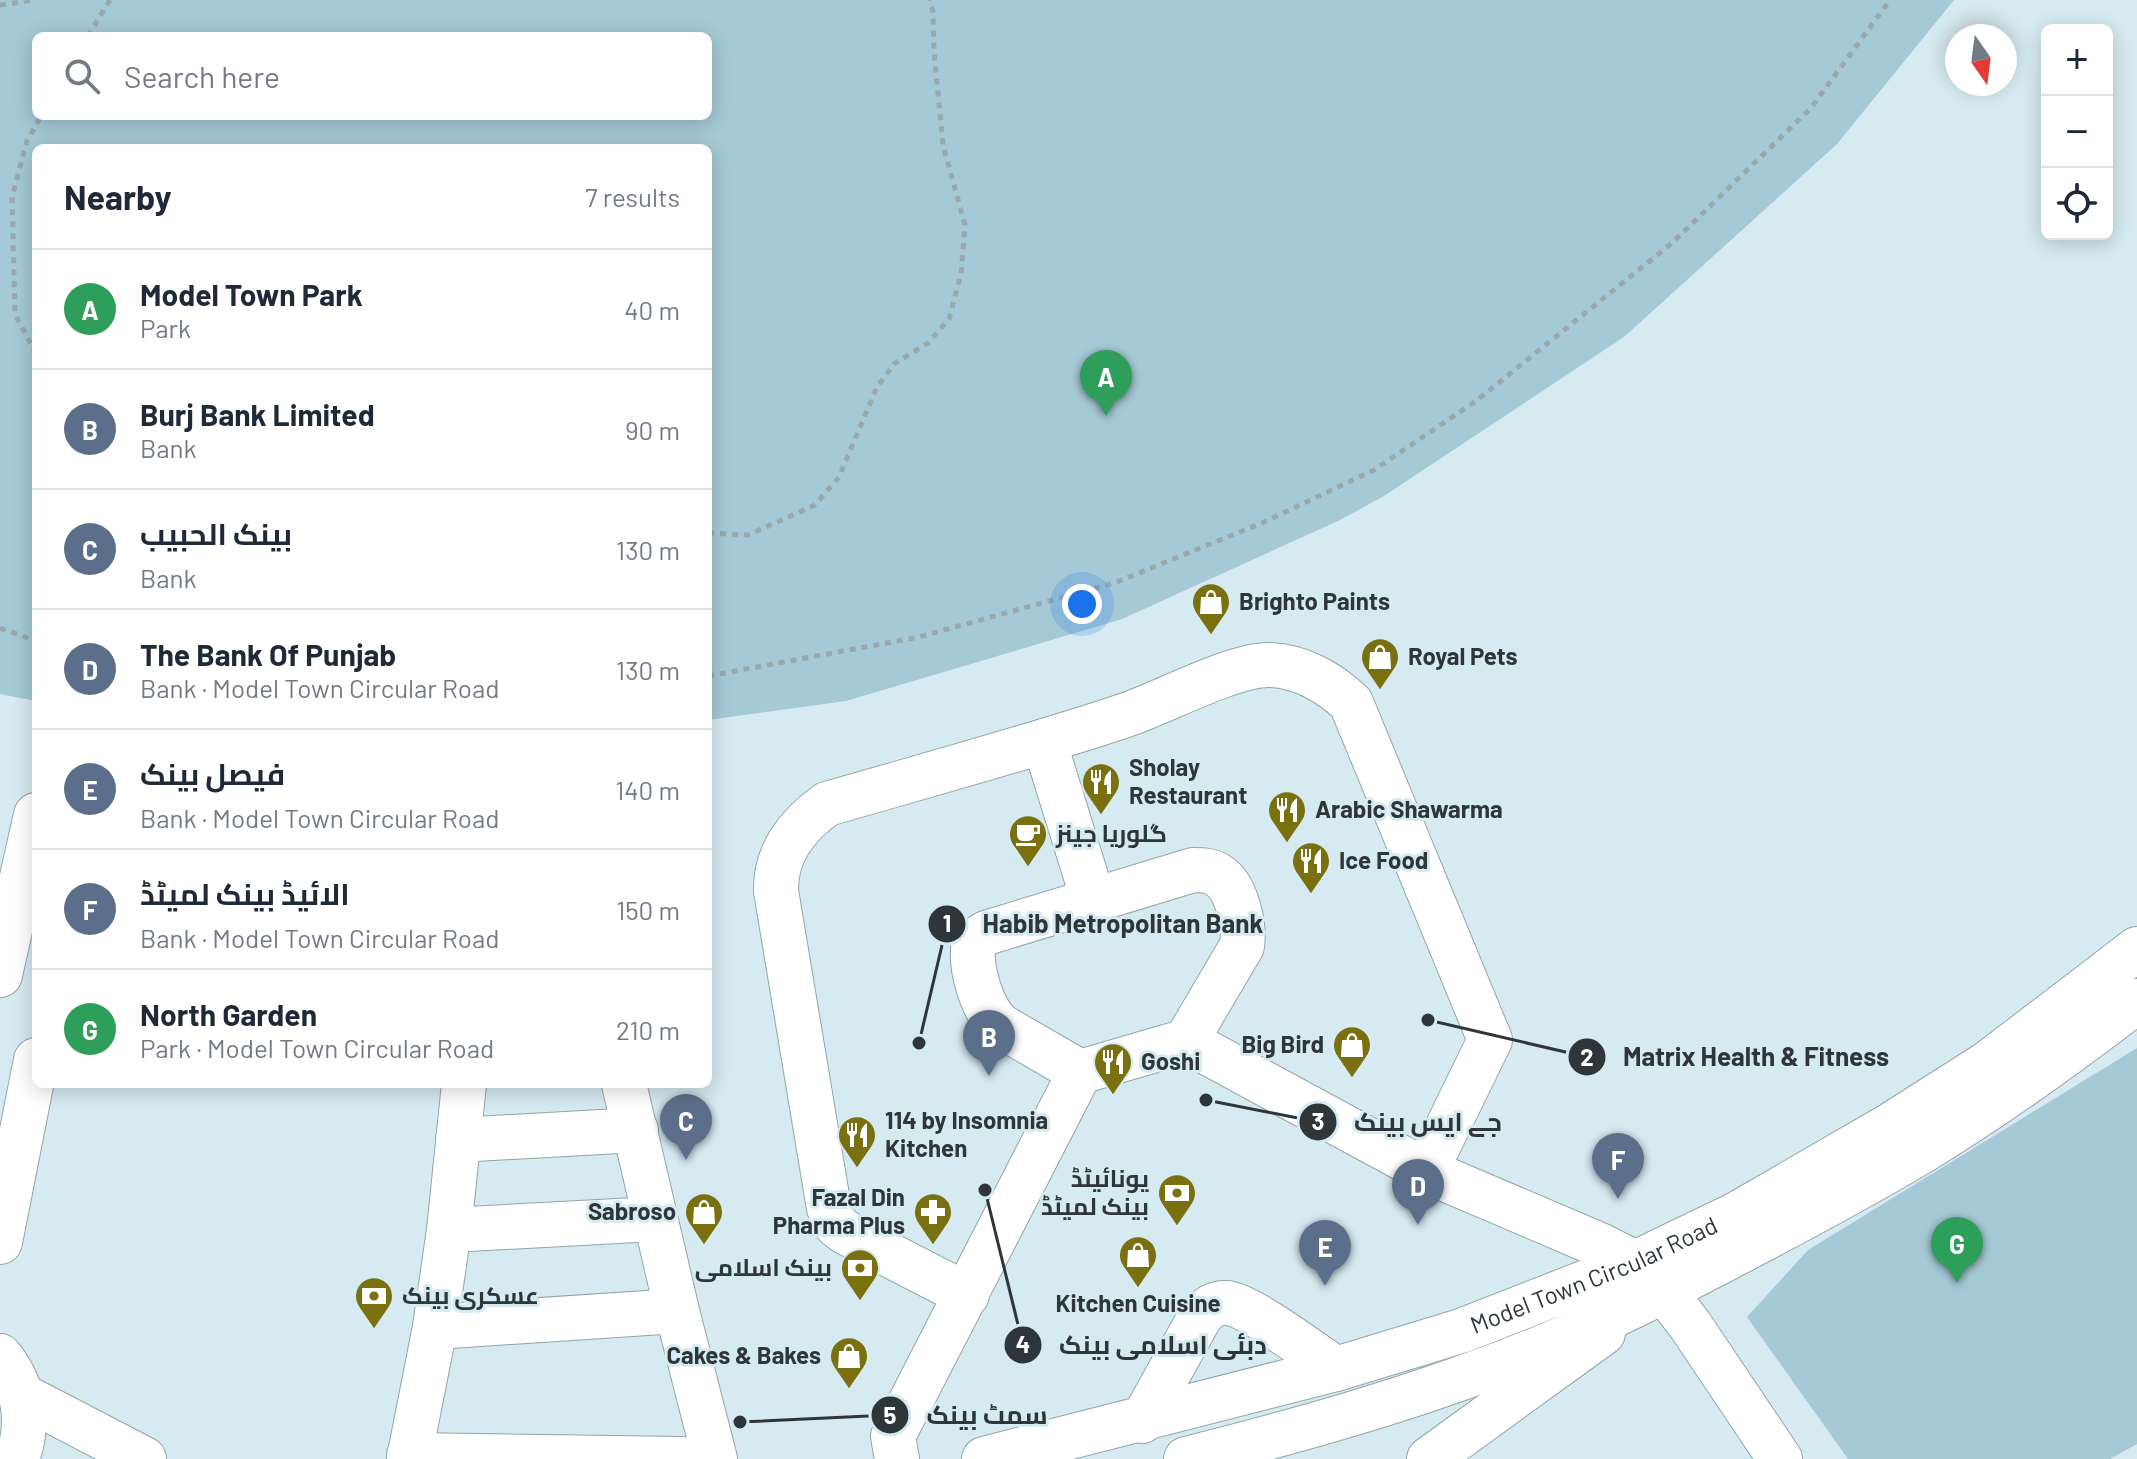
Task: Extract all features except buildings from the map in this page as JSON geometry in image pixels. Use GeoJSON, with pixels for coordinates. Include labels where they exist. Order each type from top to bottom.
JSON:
{"type":"FeatureCollection","features":[{"type":"Feature","properties":{"kind":"street"},"geometry":{"type":"LineString","coordinates":[[967,1295],[835,1224],[827,1193],[776,891],[779,858],[802,826],[827,804],[1044,741],[1164,701],[1246,667],[1270,665],[1290,668],[1335,688],[1351,703],[1490,1040],[1426,1171]]}},
{"type":"Feature","properties":{"kind":"street"},"geometry":{"type":"LineString","coordinates":[[1044,741],[1093,899]]}},
{"type":"Feature","properties":{"kind":"street"},"geometry":{"type":"LineString","coordinates":[[0,975],[32,833]]}},
{"type":"Feature","properties":{"kind":"street"},"geometry":{"type":"LineString","coordinates":[[1193,870],[1220,876],[1231,889],[1244,930],[1242,946],[1186,1041],[1080,1072],[999,1025],[989,1015],[971,956],[974,941],[986,933],[1193,870]]}},
{"type":"Feature","properties":{"kind":"street","name":"Model Town Circular Road"},"geometry":{"type":"LineString","coordinates":[[1186,1459],[1256,1442],[1410,1396],[1517,1358],[1650,1277],[1737,1214],[1889,1126],[1988,1063],[2137,949]]}},
{"type":"Feature","properties":{"kind":"street","name":"Model Town Circular Road"},"geometry":{"type":"LineString","coordinates":[[984,1459],[1336,1369],[1650,1277],[1813,1213],[1920,1152],[2014,1091],[2137,1001]]}},
{"type":"Feature","properties":{"kind":"street"},"geometry":{"type":"LineString","coordinates":[[1186,1041],[1426,1171],[1602,1246],[1650,1277],[1780,1459]]}},
{"type":"Feature","properties":{"kind":"street"},"geometry":{"type":"LineString","coordinates":[[897,1459],[893,1436],[1080,1072]]}},
{"type":"Feature","properties":{"kind":"street"},"geometry":{"type":"LineString","coordinates":[[0,1242],[32,1080]]}},
{"type":"Feature","properties":{"kind":"street"},"geometry":{"type":"LineString","coordinates":[[464,1088],[435,1327],[409,1457],[682,1459]]}},
{"type":"Feature","properties":{"kind":"street"},"geometry":{"type":"LineString","coordinates":[[625,1088],[715,1459]]}},
{"type":"Feature","properties":{"kind":"street"},"geometry":{"type":"LineString","coordinates":[[458,1140],[636,1130]]}},
{"type":"Feature","properties":{"kind":"street"},"geometry":{"type":"LineString","coordinates":[[449,1230],[655,1219]]}},
{"type":"Feature","properties":{"kind":"street"},"geometry":{"type":"LineString","coordinates":[[1429,1459],[1581,1347],[1650,1277]]}},
{"type":"Feature","properties":{"kind":"street"},"geometry":{"type":"LineString","coordinates":[[1142,1421],[1206,1309],[1211,1287],[1336,1369]]}},
{"type":"Feature","properties":{"kind":"street"},"geometry":{"type":"LineString","coordinates":[[435,1327],[677,1311]]}},
{"type":"Feature","properties":{"kind":"street"},"geometry":{"type":"LineString","coordinates":[[0,1356],[21,1395],[24,1430],[17,1459]]}},
{"type":"Feature","properties":{"kind":"street"},"geometry":{"type":"LineString","coordinates":[[21,1395],[144,1459]]}},
{"type":"Feature","properties":{"kind":"path"},"geometry":{"type":"LineString","coordinates":[[0,5],[33,0]]}},
{"type":"Feature","properties":{"kind":"path"},"geometry":{"type":"LineString","coordinates":[[90,32],[110,0]]}},
{"type":"Feature","properties":{"kind":"path"},"geometry":{"type":"LineString","coordinates":[[712,533],[748,535],[815,505],[839,477],[877,387],[894,364],[928,343],[949,319],[961,274],[965,225],[943,145],[930,0]]}},
{"type":"Feature","properties":{"kind":"path"},"geometry":{"type":"LineString","coordinates":[[712,675],[919,637],[1114,583],[1262,523],[1374,470],[1476,401],[1672,243],[1811,108],[1890,0]]}},
{"type":"Feature","properties":{"kind":"path"},"geometry":{"type":"LineString","coordinates":[[32,346],[15,314],[12,197],[27,141],[39,120]]}},
{"type":"Feature","properties":{"kind":"path"},"geometry":{"type":"LineString","coordinates":[[0,628],[32,640]]}},
{"type":"Feature","properties":{"kind":"shaded area"},"geometry":{"type":"Polygon","coordinates":[[[0,0],[1954,0],[1837,144],[1624,337],[1384,496],[1340,520],[1122,619],[846,701],[712,719],[712,144],[32,144],[32,700],[0,694],[0,0]]]}},
{"type":"Feature","properties":{"kind":"shaded area"},"geometry":{"type":"Polygon","coordinates":[[[2137,1048],[2137,1444],[2110,1459],[1848,1459],[1747,1317],[1808,1250],[2137,1048]]]}},
{"type":"Feature","properties":{"kind":"place","name":"Model Town Park"},"geometry":{"type":"Point","coordinates":[1106,416]}},
{"type":"Feature","properties":{"kind":"place","name":"Brighto Paints"},"geometry":{"type":"Point","coordinates":[1211,636]}},
{"type":"Feature","properties":{"kind":"place","name":"Royal Pets"},"geometry":{"type":"Point","coordinates":[1380,691]}},
{"type":"Feature","properties":{"kind":"place","name":"Sholay Restaurant"},"geometry":{"type":"Point","coordinates":[1101,816]}},
{"type":"Feature","properties":{"kind":"place","name":"Arabic Shawarma"},"geometry":{"type":"Point","coordinates":[1287,844]}},
{"type":"Feature","properties":{"kind":"place","name":"گلوریا جینز"},"geometry":{"type":"Point","coordinates":[1028,868]}},
{"type":"Feature","properties":{"kind":"place","name":"Ice Food"},"geometry":{"type":"Point","coordinates":[1311,895]}},
{"type":"Feature","properties":{"kind":"place","name":"Matrix Health & Fitness"},"geometry":{"type":"Point","coordinates":[1428,1020]}},
{"type":"Feature","properties":{"kind":"place","name":"Habib Metropolitan Bank"},"geometry":{"type":"Point","coordinates":[919,1043]}},
{"type":"Feature","properties":{"kind":"place","name":"Burj Bank Limited"},"geometry":{"type":"Point","coordinates":[989,1076]}},
{"type":"Feature","properties":{"kind":"place","name":"Big Bird"},"geometry":{"type":"Point","coordinates":[1352,1079]}},
{"type":"Feature","properties":{"kind":"place","name":"Goshi"},"geometry":{"type":"Point","coordinates":[1113,1096]}},
{"type":"Feature","properties":{"kind":"place","name":"جے ایس بینک"},"geometry":{"type":"Point","coordinates":[1206,1100]}},
{"type":"Feature","properties":{"kind":"place","name":"بينک الحبيب"},"geometry":{"type":"Point","coordinates":[686,1160]}},
{"type":"Feature","properties":{"kind":"place","name":"114 by Insomnia Kitchen"},"geometry":{"type":"Point","coordinates":[857,1169]}},
{"type":"Feature","properties":{"kind":"place","name":"دبئی اسلامی بینک"},"geometry":{"type":"Point","coordinates":[985,1190]}},
{"type":"Feature","properties":{"kind":"place","name":"الائیڈ بینک لمیٹڈ"},"geometry":{"type":"Point","coordinates":[1618,1199]}},
{"type":"Feature","properties":{"kind":"place","name":"The Bank Of Punjab"},"geometry":{"type":"Point","coordinates":[1418,1225]}},
{"type":"Feature","properties":{"kind":"place","name":"یونائیٹڈ بینک لمیٹڈ"},"geometry":{"type":"Point","coordinates":[1177,1227]}},
{"type":"Feature","properties":{"kind":"place","name":"Sabroso"},"geometry":{"type":"Point","coordinates":[704,1246]}},
{"type":"Feature","properties":{"kind":"place","name":"Fazal Din Pharma Plus"},"geometry":{"type":"Point","coordinates":[933,1246]}},
{"type":"Feature","properties":{"kind":"place","name":"North Garden"},"geometry":{"type":"Point","coordinates":[1957,1283]}},
{"type":"Feature","properties":{"kind":"place","name":"فیصل بینک"},"geometry":{"type":"Point","coordinates":[1325,1286]}},
{"type":"Feature","properties":{"kind":"place","name":"Kitchen Cuisine"},"geometry":{"type":"Point","coordinates":[1138,1289]}},
{"type":"Feature","properties":{"kind":"place","name":"بینک اسلامی"},"geometry":{"type":"Point","coordinates":[860,1302]}},
{"type":"Feature","properties":{"kind":"place","name":"عسکری بینک"},"geometry":{"type":"Point","coordinates":[374,1330]}},
{"type":"Feature","properties":{"kind":"place","name":"Cakes & Bakes"},"geometry":{"type":"Point","coordinates":[849,1390]}},
{"type":"Feature","properties":{"kind":"place","name":"سمٹ بینک"},"geometry":{"type":"Point","coordinates":[740,1422]}}]}
